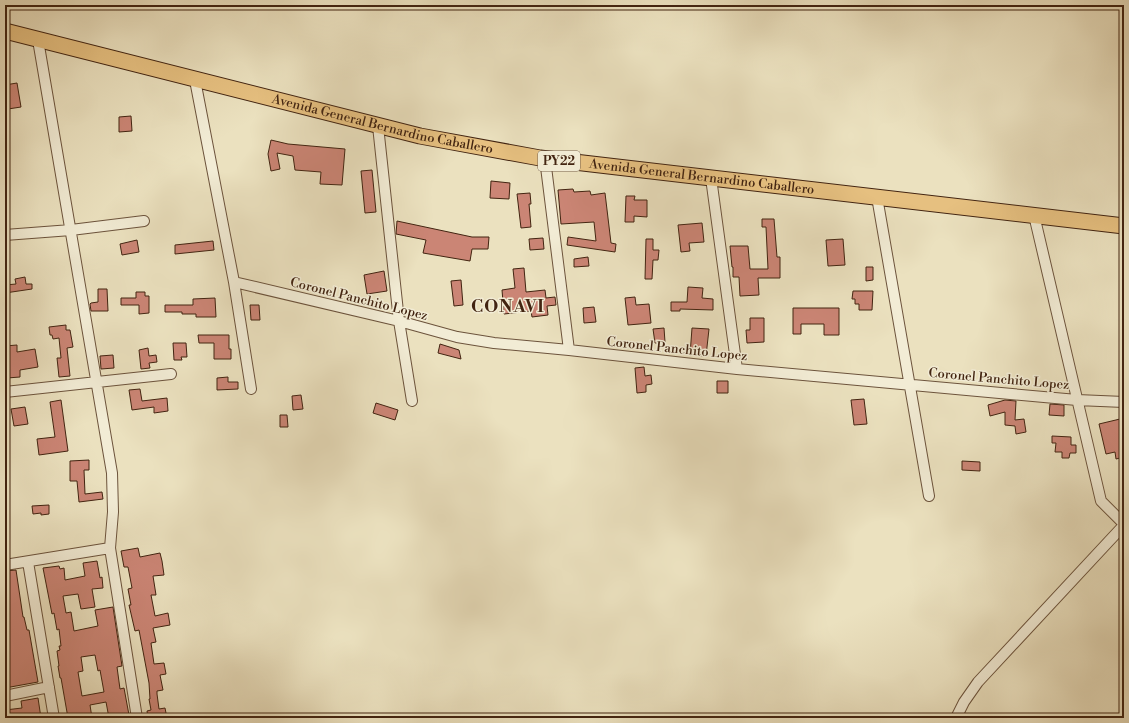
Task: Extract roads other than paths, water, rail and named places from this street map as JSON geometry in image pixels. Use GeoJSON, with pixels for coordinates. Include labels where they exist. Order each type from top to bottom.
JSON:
{"type":"FeatureCollection","features":[{"type":"Feature","properties":{"kind":"highway","name":"Avenida General Bernardino Caballero"},"geometry":{"type":"LineString","coordinates":[[5,31],[420,136],[546,159],[1124,226]]}},
{"type":"Feature","properties":{"kind":"street"},"geometry":{"type":"LineString","coordinates":[[38,40],[112,474],[113,512],[110,548],[137,718]]}},
{"type":"Feature","properties":{"kind":"street"},"geometry":{"type":"LineString","coordinates":[[195,80],[234,282],[251,389]]}},
{"type":"Feature","properties":{"kind":"street"},"geometry":{"type":"LineString","coordinates":[[378,126],[399,321],[412,401]]}},
{"type":"Feature","properties":{"kind":"street"},"geometry":{"type":"LineString","coordinates":[[546,159],[569,350]]}},
{"type":"Feature","properties":{"kind":"street"},"geometry":{"type":"LineString","coordinates":[[711,178],[737,369]]}},
{"type":"Feature","properties":{"kind":"street"},"geometry":{"type":"LineString","coordinates":[[877,197],[929,496]]}},
{"type":"Feature","properties":{"kind":"street"},"geometry":{"type":"LineString","coordinates":[[956,718],[964,702],[978,682],[1124,525],[1101,501],[1034,215]]}},
{"type":"Feature","properties":{"kind":"street"},"geometry":{"type":"LineString","coordinates":[[5,236],[144,221]]}},
{"type":"Feature","properties":{"kind":"street","name":"Coronel Panchito Lopez"},"geometry":{"type":"LineString","coordinates":[[234,282],[399,321],[457,337],[494,343],[737,369],[1077,400],[1124,402]]}},
{"type":"Feature","properties":{"kind":"street"},"geometry":{"type":"LineString","coordinates":[[5,392],[171,374]]}},
{"type":"Feature","properties":{"kind":"street"},"geometry":{"type":"LineString","coordinates":[[5,565],[110,548]]}},
{"type":"Feature","properties":{"kind":"street"},"geometry":{"type":"LineString","coordinates":[[28,562],[54,718]]}},
{"type":"Feature","properties":{"kind":"street"},"geometry":{"type":"LineString","coordinates":[[5,696],[49,687]]}},
{"type":"Feature","properties":{"kind":"district","name":"CONAVI"},"geometry":{"type":"Point","coordinates":[508,307]}}]}
